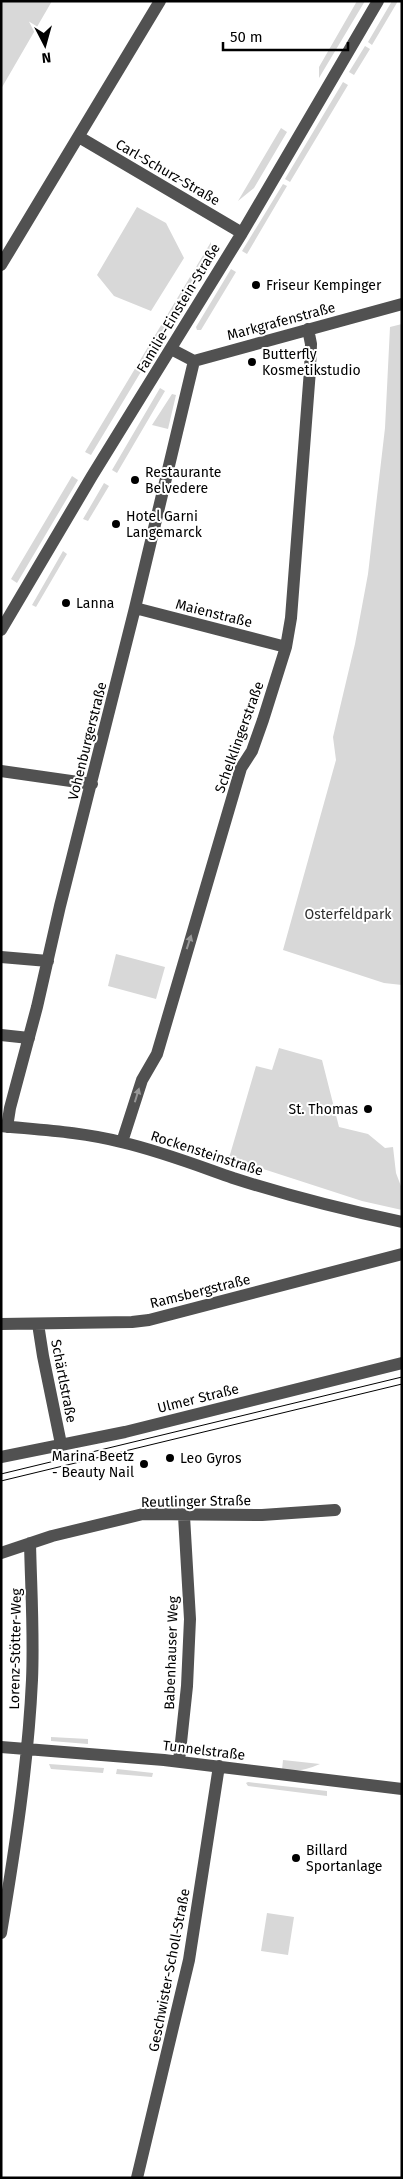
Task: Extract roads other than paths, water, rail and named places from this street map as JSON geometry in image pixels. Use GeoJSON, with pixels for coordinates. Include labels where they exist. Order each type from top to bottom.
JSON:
{"type":"FeatureCollection","features":[{"type":"Feature","properties":{"kind":"street"},"geometry":{"type":"LineString","coordinates":[[1,265],[160,1]]}},
{"type":"Feature","properties":{"kind":"street","name":"Familie-Einstein-Straße"},"geometry":{"type":"LineString","coordinates":[[1,630],[92,476],[242,233],[378,1]]}},
{"type":"Feature","properties":{"kind":"street","name":"Carl-Schurz-Straße"},"geometry":{"type":"LineString","coordinates":[[79,137],[242,233]]}},
{"type":"Feature","properties":{"kind":"street","name":"Markgrafenstraße"},"geometry":{"type":"LineString","coordinates":[[194,361],[402,304]]}},
{"type":"Feature","properties":{"kind":"street","name":"Schelklingerstraße"},"geometry":{"type":"LineString","coordinates":[[122,1142],[142,1080],[156,1054],[241,768],[254,746],[286,646],[292,607],[309,380],[311,344],[308,329]]}},
{"type":"Feature","properties":{"kind":"street"},"geometry":{"type":"LineString","coordinates":[[171,349],[194,361]]}},
{"type":"Feature","properties":{"kind":"street","name":"Vohenburgerstraße"},"geometry":{"type":"LineString","coordinates":[[4,1127],[29,1038],[194,361]]}},
{"type":"Feature","properties":{"kind":"street","name":"Maienstraße"},"geometry":{"type":"LineString","coordinates":[[135,608],[286,646]]}},
{"type":"Feature","properties":{"kind":"street"},"geometry":{"type":"LineString","coordinates":[[1,772],[92,784]]}},
{"type":"Feature","properties":{"kind":"street"},"geometry":{"type":"LineString","coordinates":[[1,957],[48,961]]}},
{"type":"Feature","properties":{"kind":"street"},"geometry":{"type":"LineString","coordinates":[[1,1035],[29,1038]]}},
{"type":"Feature","properties":{"kind":"street","name":"Rockensteinstraße"},"geometry":{"type":"LineString","coordinates":[[4,1127],[85,1134],[122,1142],[300,1198],[402,1222]]}},
{"type":"Feature","properties":{"kind":"street","name":"Ramsbergstraße"},"geometry":{"type":"LineString","coordinates":[[1,1324],[132,1322],[150,1320],[402,1254]]}},
{"type":"Feature","properties":{"kind":"street","name":"Schärtlstraße"},"geometry":{"type":"LineString","coordinates":[[38,1324],[61,1444]]}},
{"type":"Feature","properties":{"kind":"street","name":"Ulmer Straße"},"geometry":{"type":"LineString","coordinates":[[1,1457],[124,1432],[402,1363]]}},
{"type":"Feature","properties":{"kind":"street","name":"Reutlinger Straße"},"geometry":{"type":"LineString","coordinates":[[1,1553],[52,1536],[143,1514],[184,1516],[262,1515],[335,1510]]}},
{"type":"Feature","properties":{"kind":"street","name":"Babenhauser Weg"},"geometry":{"type":"LineString","coordinates":[[179,1761],[190,1618],[184,1516]]}},
{"type":"Feature","properties":{"kind":"street","name":"Lorenz-Stötter-Weg"},"geometry":{"type":"LineString","coordinates":[[1,1933],[28,1749],[33,1648],[30,1543]]}},
{"type":"Feature","properties":{"kind":"street","name":"Tunnelstraße"},"geometry":{"type":"LineString","coordinates":[[1,1747],[179,1761],[402,1789]]}},
{"type":"Feature","properties":{"kind":"street","name":"Geschwister-Scholl-Straße"},"geometry":{"type":"LineString","coordinates":[[137,2178],[189,1960],[219,1766]]}},
{"type":"Feature","properties":{"kind":"tram line"},"geometry":{"type":"LineString","coordinates":[[1,1474],[402,1377]]}},
{"type":"Feature","properties":{"kind":"tram line"},"geometry":{"type":"LineString","coordinates":[[1,1481],[402,1384]]}},
{"type":"Feature","properties":{"kind":"place","name":"Friseur Kempinger"},"geometry":{"type":"Point","coordinates":[256,285]}},
{"type":"Feature","properties":{"kind":"place","name":"Butterfly Kosmetikstudio"},"geometry":{"type":"Point","coordinates":[252,362]}},
{"type":"Feature","properties":{"kind":"place","name":"Restaurante Belvedere"},"geometry":{"type":"Point","coordinates":[135,480]}},
{"type":"Feature","properties":{"kind":"place","name":"Hotel Garni Langemarck"},"geometry":{"type":"Point","coordinates":[116,524]}},
{"type":"Feature","properties":{"kind":"place","name":"Lanna"},"geometry":{"type":"Point","coordinates":[66,603]}},
{"type":"Feature","properties":{"kind":"place","name":"St. Thomas"},"geometry":{"type":"Point","coordinates":[368,1109]}},
{"type":"Feature","properties":{"kind":"place","name":"Leo Gyros"},"geometry":{"type":"Point","coordinates":[170,1458]}},
{"type":"Feature","properties":{"kind":"place","name":"Marina Beetz - Beauty Nail"},"geometry":{"type":"Point","coordinates":[144,1464]}},
{"type":"Feature","properties":{"kind":"place","name":"Billard Sportanlage"},"geometry":{"type":"Point","coordinates":[296,1858]}},
{"type":"Feature","properties":{"kind":"park label","name":"Osterfeldpark"},"geometry":{"type":"Point","coordinates":[348,914]}}]}
